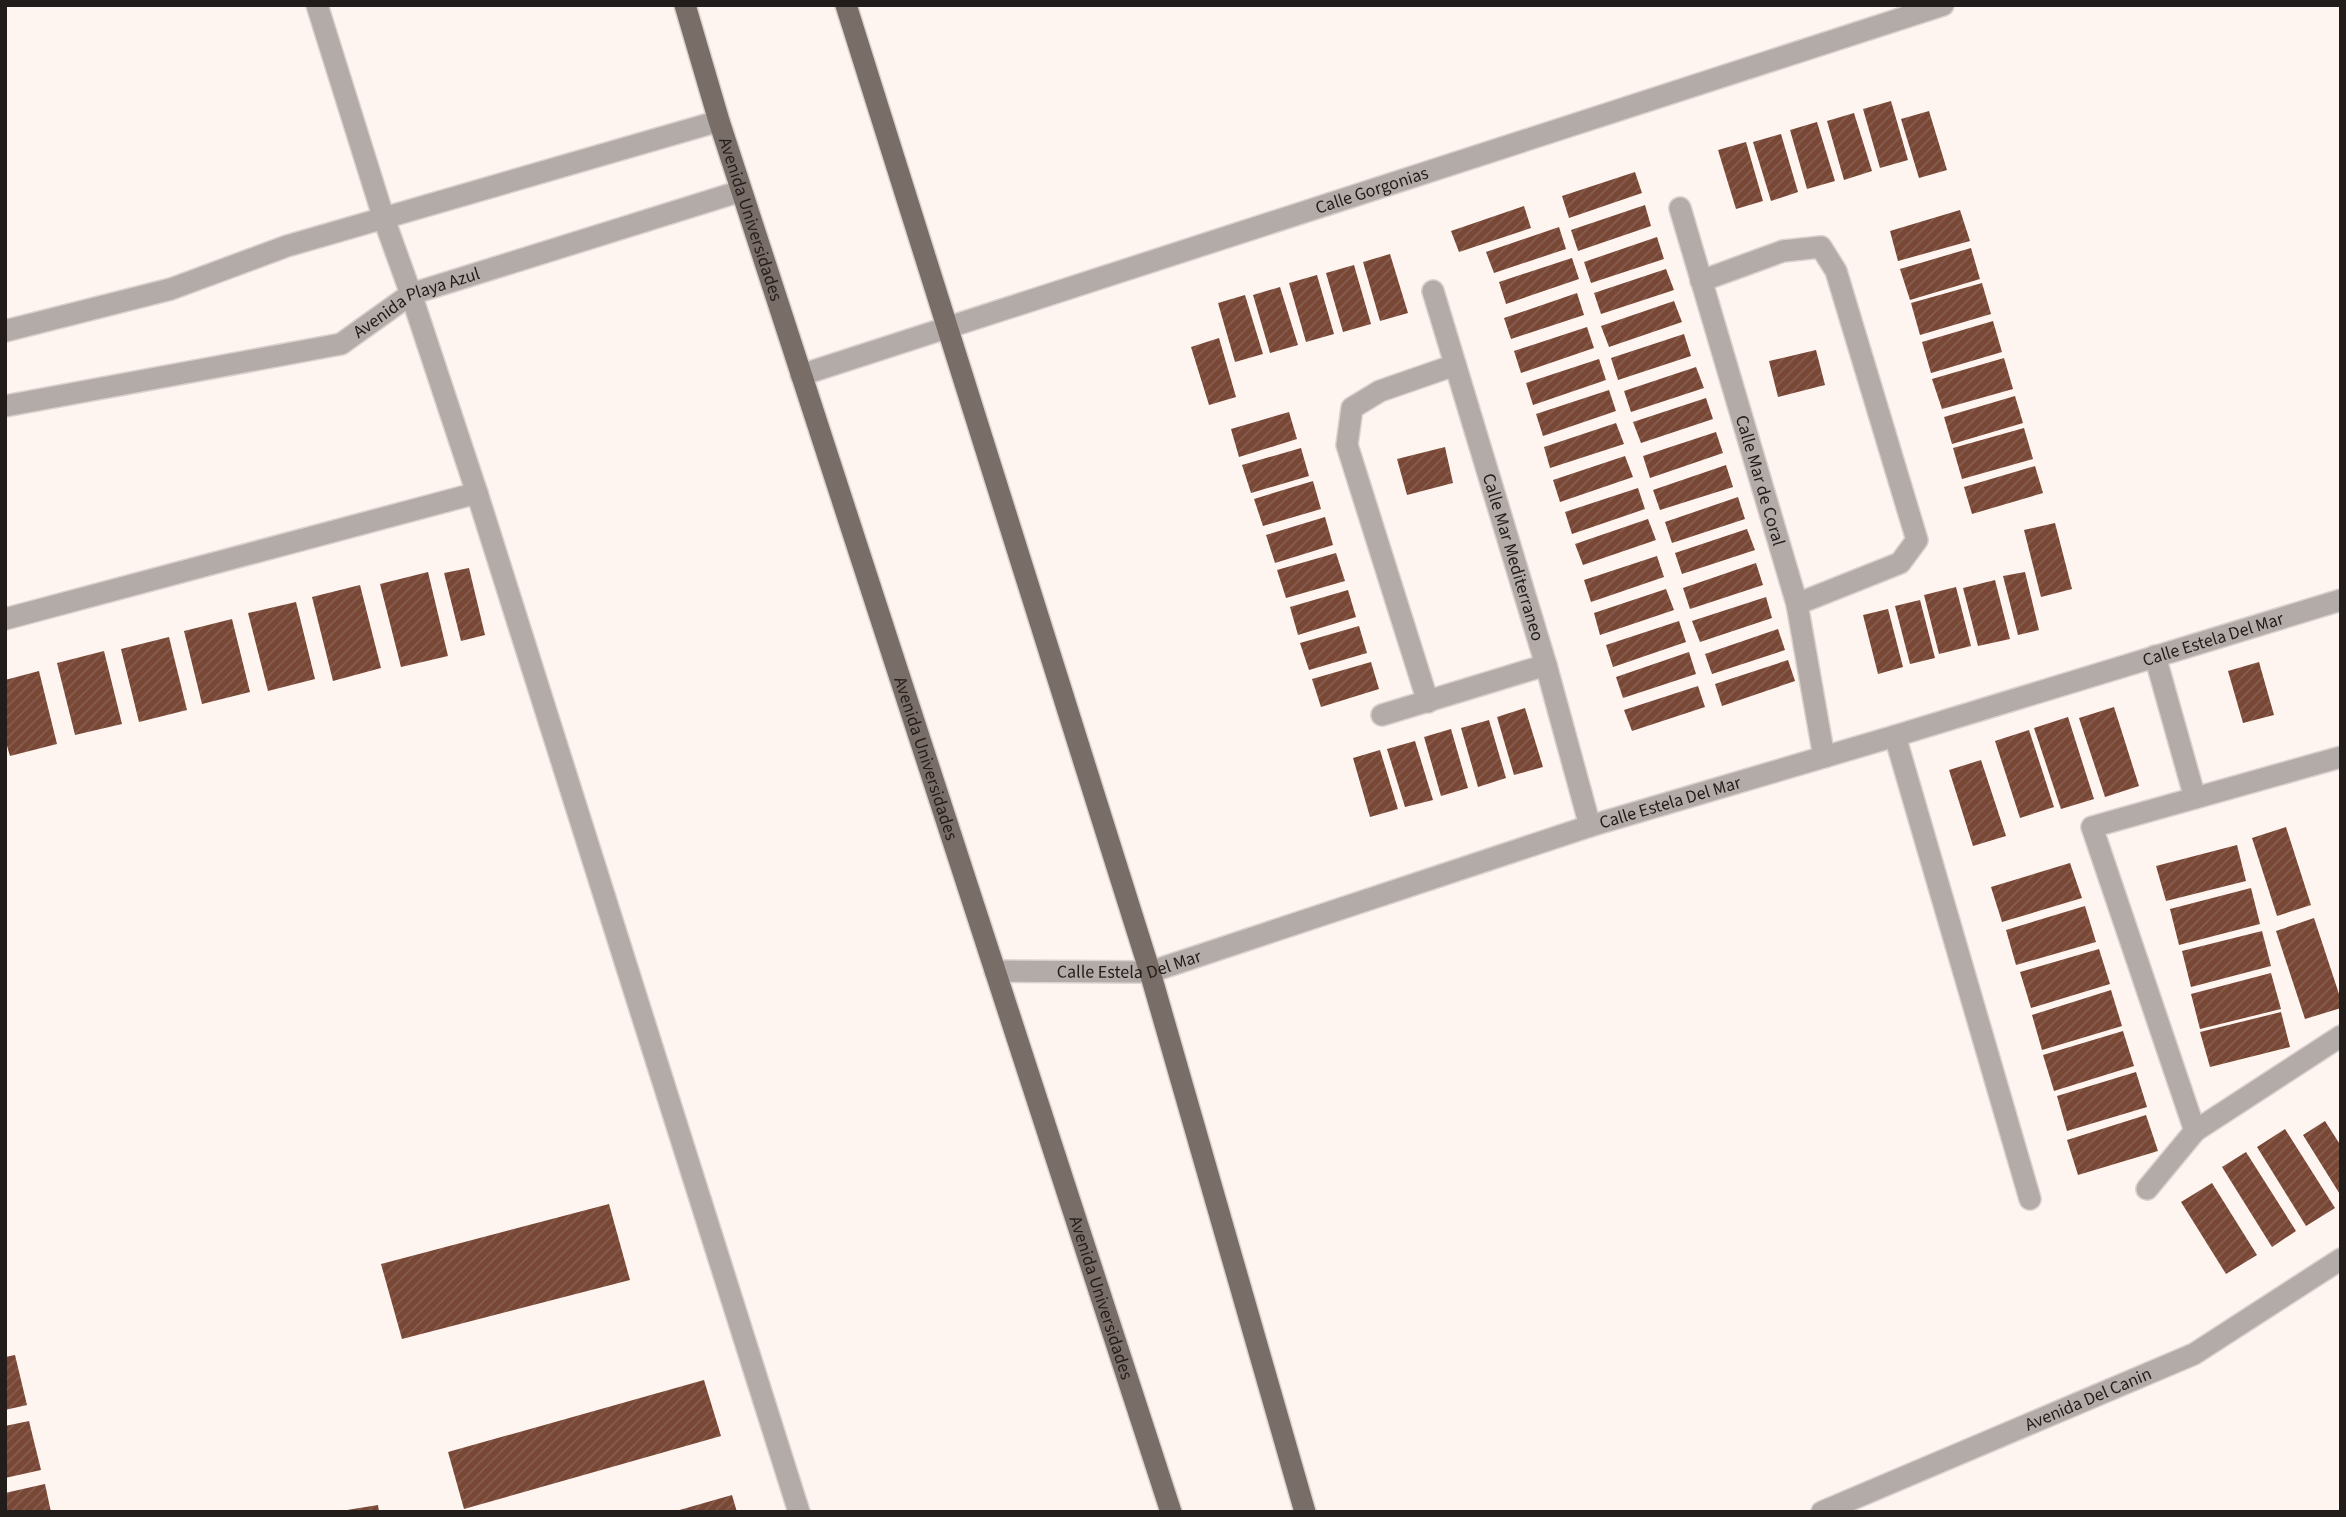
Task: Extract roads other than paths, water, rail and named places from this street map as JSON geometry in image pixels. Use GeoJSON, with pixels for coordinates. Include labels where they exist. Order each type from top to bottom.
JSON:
{"type":"FeatureCollection","features":[{"type":"Feature","properties":{"kind":"main road","name":"Avenida Universidades"},"geometry":{"type":"LineString","coordinates":[[685,5],[741,191],[1171,1512]]}},
{"type":"Feature","properties":{"kind":"main road"},"geometry":{"type":"LineString","coordinates":[[846,5],[1150,972],[1305,1512]]}},
{"type":"Feature","properties":{"kind":"street"},"geometry":{"type":"LineString","coordinates":[[317,5],[384,219],[477,493],[799,1512]]}},
{"type":"Feature","properties":{"kind":"street","name":"Calle Gorgonias"},"geometry":{"type":"LineString","coordinates":[[801,375],[1943,5]]}},
{"type":"Feature","properties":{"kind":"street"},"geometry":{"type":"LineString","coordinates":[[5,331],[171,289],[287,246],[719,121]]}},
{"type":"Feature","properties":{"kind":"street","name":"Avenida Playa Azul"},"geometry":{"type":"LineString","coordinates":[[5,406],[341,344],[411,294],[741,191]]}},
{"type":"Feature","properties":{"kind":"street","name":"Calle Mar de Coral"},"geometry":{"type":"LineString","coordinates":[[1680,208],[1797,604],[1824,757]]}},
{"type":"Feature","properties":{"kind":"street"},"geometry":{"type":"LineString","coordinates":[[1701,281],[1783,251],[1821,247],[1836,271],[1903,489],[1917,540],[1900,563],[1797,604]]}},
{"type":"Feature","properties":{"kind":"street","name":"Calle Mar Mediterraneo"},"geometry":{"type":"LineString","coordinates":[[1433,291],[1546,665],[1590,825]]}},
{"type":"Feature","properties":{"kind":"street"},"geometry":{"type":"LineString","coordinates":[[1427,702],[1347,445],[1352,408],[1380,391],[1455,365]]}},
{"type":"Feature","properties":{"kind":"street"},"geometry":{"type":"LineString","coordinates":[[5,619],[477,493]]}},
{"type":"Feature","properties":{"kind":"street","name":"Calle Estela Del Mar"},"geometry":{"type":"LineString","coordinates":[[995,971],[1150,972],[1590,825],[1895,736],[2341,600]]}},
{"type":"Feature","properties":{"kind":"street"},"geometry":{"type":"LineString","coordinates":[[2155,656],[2195,798]]}},
{"type":"Feature","properties":{"kind":"street"},"geometry":{"type":"LineString","coordinates":[[1382,715],[1546,665]]}},
{"type":"Feature","properties":{"kind":"street"},"geometry":{"type":"LineString","coordinates":[[1895,736],[2030,1199]]}},
{"type":"Feature","properties":{"kind":"street"},"geometry":{"type":"LineString","coordinates":[[2195,1131],[2092,827],[2341,757]]}},
{"type":"Feature","properties":{"kind":"street"},"geometry":{"type":"LineString","coordinates":[[2147,1189],[2195,1131],[2341,1036]]}},
{"type":"Feature","properties":{"kind":"street","name":"Avenida Del Canin"},"geometry":{"type":"LineString","coordinates":[[1822,1512],[2194,1354],[2341,1259]]}}]}
